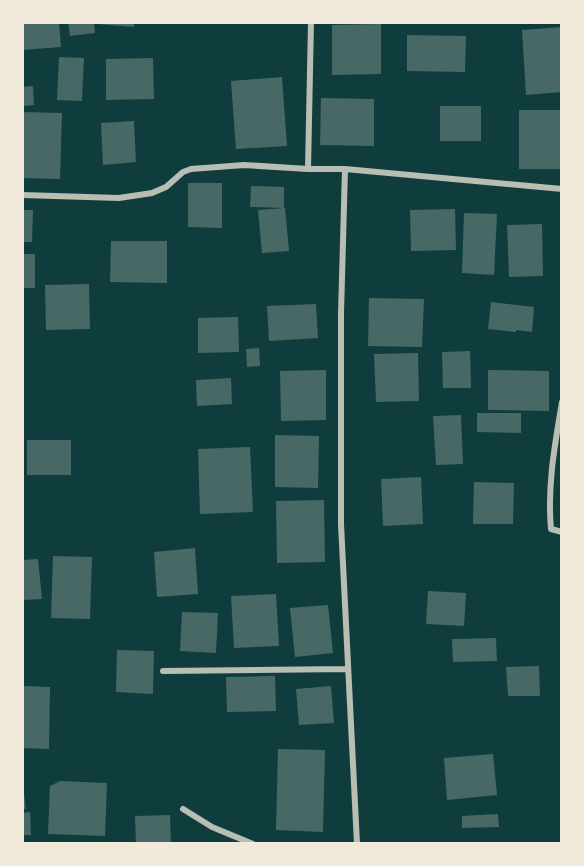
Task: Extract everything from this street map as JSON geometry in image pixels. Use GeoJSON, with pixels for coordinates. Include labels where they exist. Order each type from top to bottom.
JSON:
{"type":"FeatureCollection","features":[{"type":"Feature","properties":{"kind":"street"},"geometry":{"type":"LineString","coordinates":[[308,169],[311,22]]}},
{"type":"Feature","properties":{"kind":"street"},"geometry":{"type":"LineString","coordinates":[[22,195],[119,198],[152,194],[166,187],[183,172],[244,165],[345,170],[561,189]]}},
{"type":"Feature","properties":{"kind":"street"},"geometry":{"type":"LineString","coordinates":[[345,170],[341,314],[341,524],[357,843]]}},
{"type":"Feature","properties":{"kind":"street"},"geometry":{"type":"LineString","coordinates":[[561,402],[551,470],[550,512],[551,529],[561,532]]}},
{"type":"Feature","properties":{"kind":"street"},"geometry":{"type":"LineString","coordinates":[[163,671],[348,669]]}},
{"type":"Feature","properties":{"kind":"street"},"geometry":{"type":"LineString","coordinates":[[183,809],[212,827],[253,843]]}},
{"type":"Feature","properties":{"kind":"building"},"geometry":{"type":"Polygon","coordinates":[[[22,22],[59,22],[61,47],[22,50],[22,22]]]}},
{"type":"Feature","properties":{"kind":"building"},"geometry":{"type":"Polygon","coordinates":[[[68,22],[94,22],[95,33],[70,36],[68,22]]]}},
{"type":"Feature","properties":{"kind":"building"},"geometry":{"type":"Polygon","coordinates":[[[98,22],[134,22],[134,27],[98,24],[98,22]]]}},
{"type":"Feature","properties":{"kind":"building"},"geometry":{"type":"Polygon","coordinates":[[[381,24],[381,74],[332,75],[332,25],[381,24]]]}},
{"type":"Feature","properties":{"kind":"building"},"geometry":{"type":"Polygon","coordinates":[[[562,27],[562,92],[526,95],[522,30],[562,27]]]}},
{"type":"Feature","properties":{"kind":"building"},"geometry":{"type":"Polygon","coordinates":[[[407,35],[466,36],[465,72],[407,71],[407,35]]]}},
{"type":"Feature","properties":{"kind":"building"},"geometry":{"type":"Polygon","coordinates":[[[59,57],[84,58],[82,101],[57,100],[59,57]]]}},
{"type":"Feature","properties":{"kind":"building"},"geometry":{"type":"Polygon","coordinates":[[[153,58],[154,99],[106,100],[106,59],[153,58]]]}},
{"type":"Feature","properties":{"kind":"building"},"geometry":{"type":"Polygon","coordinates":[[[282,77],[287,146],[236,149],[231,81],[282,77]]]}},
{"type":"Feature","properties":{"kind":"building"},"geometry":{"type":"Polygon","coordinates":[[[33,86],[34,105],[22,106],[22,87],[33,86]]]}},
{"type":"Feature","properties":{"kind":"building"},"geometry":{"type":"Polygon","coordinates":[[[321,98],[374,99],[374,146],[320,145],[321,98]]]}},
{"type":"Feature","properties":{"kind":"building"},"geometry":{"type":"Polygon","coordinates":[[[440,106],[481,106],[481,141],[440,141],[440,106]]]}},
{"type":"Feature","properties":{"kind":"building"},"geometry":{"type":"Polygon","coordinates":[[[519,110],[561,110],[561,169],[519,169],[519,110]]]}},
{"type":"Feature","properties":{"kind":"building"},"geometry":{"type":"Polygon","coordinates":[[[22,112],[62,113],[60,179],[22,178],[22,112]]]}},
{"type":"Feature","properties":{"kind":"building"},"geometry":{"type":"Polygon","coordinates":[[[134,121],[136,162],[103,165],[101,123],[134,121]]]}},
{"type":"Feature","properties":{"kind":"building"},"geometry":{"type":"Polygon","coordinates":[[[188,183],[222,183],[222,228],[188,227],[188,183]]]}},
{"type":"Feature","properties":{"kind":"building"},"geometry":{"type":"Polygon","coordinates":[[[251,186],[284,187],[284,208],[250,207],[251,186]]]}},
{"type":"Feature","properties":{"kind":"building"},"geometry":{"type":"Polygon","coordinates":[[[285,208],[289,251],[262,253],[258,210],[285,208]]]}},
{"type":"Feature","properties":{"kind":"building"},"geometry":{"type":"Polygon","coordinates":[[[455,209],[456,250],[411,251],[410,210],[455,209]]]}},
{"type":"Feature","properties":{"kind":"building"},"geometry":{"type":"Polygon","coordinates":[[[22,210],[33,210],[32,242],[22,242],[22,210]]]}},
{"type":"Feature","properties":{"kind":"building"},"geometry":{"type":"Polygon","coordinates":[[[464,213],[497,214],[494,275],[462,273],[464,213]]]}},
{"type":"Feature","properties":{"kind":"building"},"geometry":{"type":"Polygon","coordinates":[[[542,224],[543,276],[509,277],[507,225],[542,224]]]}},
{"type":"Feature","properties":{"kind":"building"},"geometry":{"type":"Polygon","coordinates":[[[111,241],[167,241],[167,283],[110,282],[111,241]]]}},
{"type":"Feature","properties":{"kind":"building"},"geometry":{"type":"Polygon","coordinates":[[[22,254],[35,254],[35,288],[22,288],[22,254]]]}},
{"type":"Feature","properties":{"kind":"building"},"geometry":{"type":"Polygon","coordinates":[[[89,284],[90,329],[46,330],[45,285],[89,284]]]}},
{"type":"Feature","properties":{"kind":"building"},"geometry":{"type":"Polygon","coordinates":[[[369,298],[424,299],[422,347],[368,346],[369,298]]]}},
{"type":"Feature","properties":{"kind":"building"},"geometry":{"type":"Polygon","coordinates":[[[491,302],[534,307],[532,332],[488,329],[491,302]]]}},
{"type":"Feature","properties":{"kind":"building"},"geometry":{"type":"Polygon","coordinates":[[[316,304],[318,338],[269,341],[267,306],[316,304]]]}},
{"type":"Feature","properties":{"kind":"building"},"geometry":{"type":"Polygon","coordinates":[[[238,317],[239,352],[198,353],[198,318],[238,317]]]}},
{"type":"Feature","properties":{"kind":"building"},"geometry":{"type":"Polygon","coordinates":[[[259,348],[260,366],[247,367],[246,349],[259,348]]]}},
{"type":"Feature","properties":{"kind":"building"},"geometry":{"type":"Polygon","coordinates":[[[470,351],[471,388],[443,388],[442,352],[470,351]]]}},
{"type":"Feature","properties":{"kind":"building"},"geometry":{"type":"Polygon","coordinates":[[[418,353],[419,401],[376,402],[374,354],[418,353]]]}},
{"type":"Feature","properties":{"kind":"building"},"geometry":{"type":"Polygon","coordinates":[[[326,370],[326,420],[281,421],[280,371],[326,370]]]}},
{"type":"Feature","properties":{"kind":"building"},"geometry":{"type":"Polygon","coordinates":[[[488,370],[549,371],[549,411],[488,410],[488,370]]]}},
{"type":"Feature","properties":{"kind":"building"},"geometry":{"type":"Polygon","coordinates":[[[231,378],[232,404],[197,406],[196,380],[231,378]]]}},
{"type":"Feature","properties":{"kind":"building"},"geometry":{"type":"Polygon","coordinates":[[[477,413],[521,413],[521,433],[477,432],[477,413]]]}},
{"type":"Feature","properties":{"kind":"building"},"geometry":{"type":"Polygon","coordinates":[[[461,415],[463,464],[436,465],[433,416],[461,415]]]}},
{"type":"Feature","properties":{"kind":"building"},"geometry":{"type":"Polygon","coordinates":[[[275,435],[319,436],[318,488],[275,487],[275,435]]]}},
{"type":"Feature","properties":{"kind":"building"},"geometry":{"type":"Polygon","coordinates":[[[27,440],[71,440],[71,475],[27,475],[27,440]]]}},
{"type":"Feature","properties":{"kind":"building"},"geometry":{"type":"Polygon","coordinates":[[[250,447],[253,512],[200,514],[198,449],[250,447]]]}},
{"type":"Feature","properties":{"kind":"building"},"geometry":{"type":"Polygon","coordinates":[[[421,477],[423,524],[383,526],[381,479],[421,477]]]}},
{"type":"Feature","properties":{"kind":"building"},"geometry":{"type":"Polygon","coordinates":[[[474,482],[514,483],[513,524],[473,524],[474,482]]]}},
{"type":"Feature","properties":{"kind":"building"},"geometry":{"type":"Polygon","coordinates":[[[324,500],[325,562],[277,563],[276,501],[324,500]]]}},
{"type":"Feature","properties":{"kind":"building"},"geometry":{"type":"Polygon","coordinates":[[[195,548],[198,594],[157,597],[154,552],[195,548]]]}},
{"type":"Feature","properties":{"kind":"building"},"geometry":{"type":"Polygon","coordinates":[[[53,556],[92,557],[90,619],[51,618],[53,556]]]}},
{"type":"Feature","properties":{"kind":"building"},"geometry":{"type":"Polygon","coordinates":[[[38,559],[42,599],[22,600],[22,560],[38,559]]]}},
{"type":"Feature","properties":{"kind":"building"},"geometry":{"type":"Polygon","coordinates":[[[428,591],[466,593],[464,626],[426,624],[428,591]]]}},
{"type":"Feature","properties":{"kind":"building"},"geometry":{"type":"Polygon","coordinates":[[[276,594],[279,646],[234,648],[231,596],[276,594]]]}},
{"type":"Feature","properties":{"kind":"building"},"geometry":{"type":"Polygon","coordinates":[[[328,605],[333,653],[295,657],[290,608],[328,605]]]}},
{"type":"Feature","properties":{"kind":"building"},"geometry":{"type":"Polygon","coordinates":[[[182,612],[218,613],[216,653],[180,651],[182,612]]]}},
{"type":"Feature","properties":{"kind":"building"},"geometry":{"type":"Polygon","coordinates":[[[496,638],[497,661],[453,662],[452,639],[496,638]]]}},
{"type":"Feature","properties":{"kind":"building"},"geometry":{"type":"Polygon","coordinates":[[[117,650],[154,651],[153,694],[116,692],[117,650]]]}},
{"type":"Feature","properties":{"kind":"building"},"geometry":{"type":"Polygon","coordinates":[[[539,666],[540,696],[508,696],[506,667],[539,666]]]}},
{"type":"Feature","properties":{"kind":"building"},"geometry":{"type":"Polygon","coordinates":[[[275,676],[276,711],[227,712],[226,677],[275,676]]]}},
{"type":"Feature","properties":{"kind":"building"},"geometry":{"type":"Polygon","coordinates":[[[22,686],[50,687],[49,749],[22,748],[22,686]]]}},
{"type":"Feature","properties":{"kind":"building"},"geometry":{"type":"Polygon","coordinates":[[[331,686],[334,723],[299,725],[296,689],[331,686]]]}},
{"type":"Feature","properties":{"kind":"building"},"geometry":{"type":"Polygon","coordinates":[[[278,749],[325,750],[323,832],[276,830],[278,749]]]}},
{"type":"Feature","properties":{"kind":"building"},"geometry":{"type":"Polygon","coordinates":[[[493,754],[497,795],[447,800],[444,758],[493,754]]]}},
{"type":"Feature","properties":{"kind":"building"},"geometry":{"type":"Polygon","coordinates":[[[60,781],[107,783],[105,836],[48,834],[50,786],[60,781]]]}},
{"type":"Feature","properties":{"kind":"building"},"geometry":{"type":"Polygon","coordinates":[[[22,793],[24,793],[26,809],[22,809],[22,793]]]}},
{"type":"Feature","properties":{"kind":"building"},"geometry":{"type":"Polygon","coordinates":[[[30,812],[31,835],[22,835],[22,813],[30,812]]]}},
{"type":"Feature","properties":{"kind":"building"},"geometry":{"type":"Polygon","coordinates":[[[498,814],[499,827],[462,828],[462,816],[498,814]]]}},
{"type":"Feature","properties":{"kind":"building"},"geometry":{"type":"Polygon","coordinates":[[[170,815],[171,844],[136,844],[135,816],[170,815]]]}}]}
